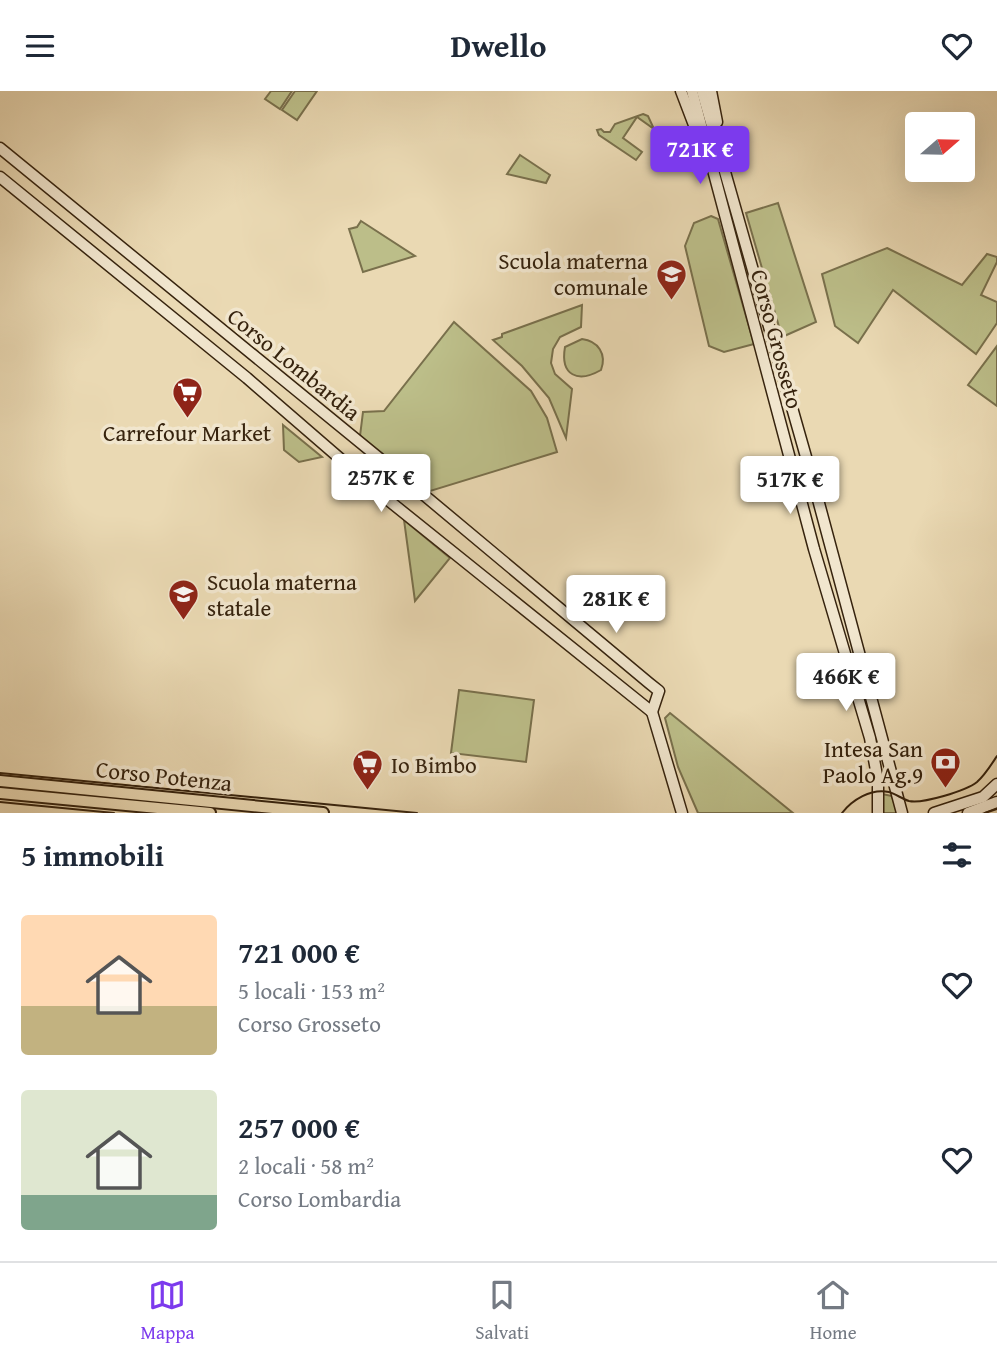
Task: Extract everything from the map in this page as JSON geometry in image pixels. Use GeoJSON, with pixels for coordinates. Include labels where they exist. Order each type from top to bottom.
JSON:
{"type":"FeatureCollection","features":[{"type":"Feature","properties":{"kind":"main road","name":"Corso Potenza"},"geometry":{"type":"LineString","coordinates":[[0,781],[323,813]]}},
{"type":"Feature","properties":{"kind":"main road","name":"Corso Potenza"},"geometry":{"type":"LineString","coordinates":[[0,793],[210,813]]}},
{"type":"Feature","properties":{"kind":"street","name":"Corso Grosseto"},"geometry":{"type":"LineString","coordinates":[[681,91],[709,159]]}},
{"type":"Feature","properties":{"kind":"street","name":"Corso Grosseto"},"geometry":{"type":"LineString","coordinates":[[692,91],[814,549],[870,738],[878,781],[878,813]]}},
{"type":"Feature","properties":{"kind":"street","name":"Corso Grosseto"},"geometry":{"type":"LineString","coordinates":[[702,91],[816,492],[902,813]]}},
{"type":"Feature","properties":{"kind":"street","name":"Corso Grosseto"},"geometry":{"type":"LineString","coordinates":[[711,91],[723,146],[723,164]]}},
{"type":"Feature","properties":{"kind":"street","name":"Corso Lombardia"},"geometry":{"type":"LineString","coordinates":[[0,148],[659,691],[652,712],[388,500],[247,378],[0,177]]}},
{"type":"Feature","properties":{"kind":"street"},"geometry":{"type":"LineString","coordinates":[[652,712],[682,813]]}},
{"type":"Feature","properties":{"kind":"street"},"geometry":{"type":"LineString","coordinates":[[934,813],[983,797],[997,780]]}},
{"type":"Feature","properties":{"kind":"street"},"geometry":{"type":"LineString","coordinates":[[968,813],[997,803]]}},
{"type":"Feature","properties":{"kind":"green space"},"geometry":{"type":"Polygon","coordinates":[[[271,91],[292,91],[280,109],[265,99],[271,91]]]}},
{"type":"Feature","properties":{"kind":"green space"},"geometry":{"type":"Polygon","coordinates":[[[295,91],[317,91],[297,120],[282,110],[295,91]]]}},
{"type":"Feature","properties":{"kind":"green space"},"geometry":{"type":"Polygon","coordinates":[[[643,114],[648,116],[654,129],[637,117],[623,138],[642,152],[636,160],[599,135],[597,130],[610,132],[615,124],[643,114]]]}},
{"type":"Feature","properties":{"kind":"green space"},"geometry":{"type":"Polygon","coordinates":[[[520,155],[550,175],[546,183],[507,174],[520,155]]]}},
{"type":"Feature","properties":{"kind":"green space"},"geometry":{"type":"Polygon","coordinates":[[[778,203],[816,322],[782,337],[746,213],[778,203]]]}},
{"type":"Feature","properties":{"kind":"green space"},"geometry":{"type":"Polygon","coordinates":[[[711,216],[718,219],[754,344],[724,352],[709,346],[685,246],[694,223],[711,216]]]}},
{"type":"Feature","properties":{"kind":"green space"},"geometry":{"type":"Polygon","coordinates":[[[361,221],[415,256],[363,272],[349,229],[357,227],[361,221]]]}},
{"type":"Feature","properties":{"kind":"green space"},"geometry":{"type":"Polygon","coordinates":[[[887,248],[962,285],[987,254],[997,257],[981,295],[997,302],[997,323],[976,354],[893,290],[858,343],[835,326],[822,274],[887,248]]]}},
{"type":"Feature","properties":{"kind":"green space"},"geometry":{"type":"Polygon","coordinates":[[[582,305],[581,327],[560,337],[553,349],[551,363],[555,374],[572,389],[566,438],[549,398],[522,366],[493,340],[502,337],[502,334],[582,305]]]}},
{"type":"Feature","properties":{"kind":"green space"},"geometry":{"type":"Polygon","coordinates":[[[454,322],[531,391],[547,418],[557,452],[427,492],[360,436],[363,412],[384,411],[454,322]]]}},
{"type":"Feature","properties":{"kind":"green space"},"geometry":{"type":"Polygon","coordinates":[[[582,339],[597,345],[603,364],[601,370],[593,374],[578,376],[572,374],[565,365],[565,347],[582,339]]]}},
{"type":"Feature","properties":{"kind":"green space"},"geometry":{"type":"Polygon","coordinates":[[[997,346],[997,406],[968,385],[997,346]]]}},
{"type":"Feature","properties":{"kind":"green space"},"geometry":{"type":"Polygon","coordinates":[[[283,425],[322,457],[299,462],[284,450],[283,425]]]}},
{"type":"Feature","properties":{"kind":"green space"},"geometry":{"type":"Polygon","coordinates":[[[404,520],[450,558],[415,601],[404,520]]]}},
{"type":"Feature","properties":{"kind":"green space"},"geometry":{"type":"Polygon","coordinates":[[[459,690],[534,700],[526,762],[451,753],[459,690]]]}},
{"type":"Feature","properties":{"kind":"green space"},"geometry":{"type":"Polygon","coordinates":[[[670,713],[793,813],[698,813],[678,767],[665,718],[670,713]]]}},
{"type":"Feature","properties":{"kind":"green space"},"geometry":{"type":"Polygon","coordinates":[[[882,794],[892,796],[897,813],[882,813],[882,794]]]}},
{"type":"Feature","properties":{"kind":"tram line"},"geometry":{"type":"LineString","coordinates":[[842,813],[869,793],[889,792],[915,801],[954,793],[977,782],[997,756]]}},
{"type":"Feature","properties":{"kind":"tram line"},"geometry":{"type":"LineString","coordinates":[[0,773],[417,813]]}},
{"type":"Feature","properties":{"kind":"tram line"},"geometry":{"type":"LineString","coordinates":[[0,802],[114,813]]}},
{"type":"Feature","properties":{"kind":"tram line"},"geometry":{"type":"LineString","coordinates":[[985,813],[997,809]]}},
{"type":"Feature","properties":{"kind":"place","name":"Scuola materna comunale"},"geometry":{"type":"Point","coordinates":[671,301]}},
{"type":"Feature","properties":{"kind":"place","name":"Carrefour Market"},"geometry":{"type":"Point","coordinates":[187,419]}},
{"type":"Feature","properties":{"kind":"place","name":"Scuola materna statale"},"geometry":{"type":"Point","coordinates":[184,622]}},
{"type":"Feature","properties":{"kind":"place","name":"Intesa San Paolo Ag.9"},"geometry":{"type":"Point","coordinates":[946,789]}},
{"type":"Feature","properties":{"kind":"place","name":"Io Bimbo"},"geometry":{"type":"Point","coordinates":[368,792]}}]}
